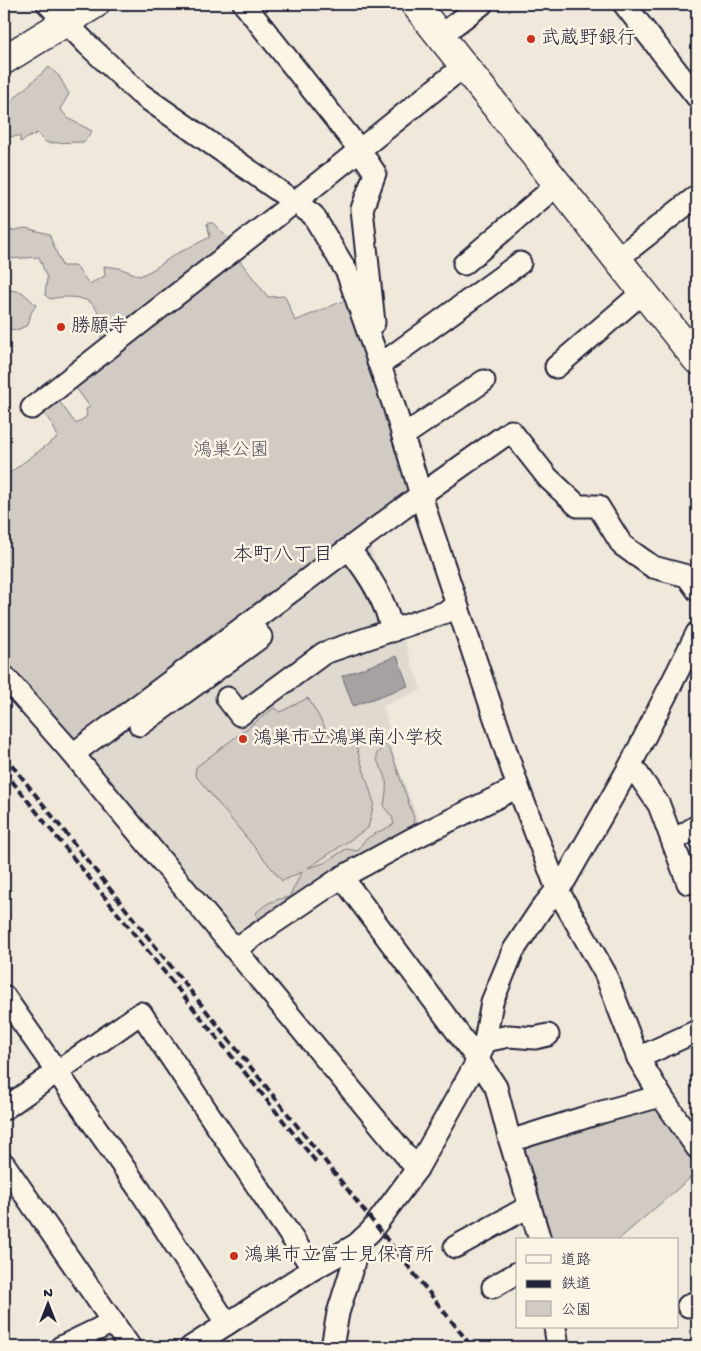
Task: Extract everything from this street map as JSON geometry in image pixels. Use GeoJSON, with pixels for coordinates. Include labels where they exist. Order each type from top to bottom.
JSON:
{"type":"FeatureCollection","features":[{"type":"Feature","properties":{"kind":"main road"},"geometry":{"type":"LineString","coordinates":[[4,60],[56,12],[95,4]]}},
{"type":"Feature","properties":{"kind":"main road"},"geometry":{"type":"LineString","coordinates":[[415,4],[697,360]]}},
{"type":"Feature","properties":{"kind":"street"},"geometry":{"type":"LineString","coordinates":[[244,4],[359,149],[375,173],[362,209],[376,355]]}},
{"type":"Feature","properties":{"kind":"street"},"geometry":{"type":"LineString","coordinates":[[440,36],[482,4]]}},
{"type":"Feature","properties":{"kind":"street"},"geometry":{"type":"LineString","coordinates":[[624,4],[690,73],[697,97]]}},
{"type":"Feature","properties":{"kind":"street"},"geometry":{"type":"LineString","coordinates":[[56,12],[139,93],[314,215],[347,272],[518,787],[557,889],[604,972],[638,1058],[661,1096],[697,1148]]}},
{"type":"Feature","properties":{"kind":"street"},"geometry":{"type":"LineString","coordinates":[[32,408],[296,201],[464,66]]}},
{"type":"Feature","properties":{"kind":"street"},"geometry":{"type":"LineString","coordinates":[[464,264],[558,185]]}},
{"type":"Feature","properties":{"kind":"street"},"geometry":{"type":"LineString","coordinates":[[616,259],[697,196]]}},
{"type":"Feature","properties":{"kind":"street"},"geometry":{"type":"LineString","coordinates":[[376,355],[392,357],[520,262]]}},
{"type":"Feature","properties":{"kind":"street"},"geometry":{"type":"LineString","coordinates":[[556,367],[643,292]]}},
{"type":"Feature","properties":{"kind":"street"},"geometry":{"type":"LineString","coordinates":[[403,436],[484,381]]}},
{"type":"Feature","properties":{"kind":"street"},"geometry":{"type":"LineString","coordinates":[[74,754],[422,494],[511,431],[548,478],[578,506],[598,506],[622,545],[653,567],[687,576],[697,590]]}},
{"type":"Feature","properties":{"kind":"street"},"geometry":{"type":"LineString","coordinates":[[349,549],[366,570],[389,616],[392,631]]}},
{"type":"Feature","properties":{"kind":"street"},"geometry":{"type":"LineString","coordinates":[[227,698],[240,714],[324,653],[458,608]]}},
{"type":"Feature","properties":{"kind":"street"},"geometry":{"type":"LineString","coordinates":[[140,725],[261,637],[250,624]]}},
{"type":"Feature","properties":{"kind":"street"},"geometry":{"type":"LineString","coordinates":[[192,1347],[313,1269],[356,1245],[376,1226],[416,1169],[482,1051],[492,1002],[513,951],[541,908],[565,880],[631,764],[697,633]]}},
{"type":"Feature","properties":{"kind":"street"},"geometry":{"type":"LineString","coordinates":[[4,676],[74,754],[416,1169]]}},
{"type":"Feature","properties":{"kind":"street"},"geometry":{"type":"LineString","coordinates":[[631,764],[660,806],[688,883],[697,878]]}},
{"type":"Feature","properties":{"kind":"street"},"geometry":{"type":"LineString","coordinates":[[235,949],[342,877],[412,839],[518,787]]}},
{"type":"Feature","properties":{"kind":"street"},"geometry":{"type":"LineString","coordinates":[[673,841],[697,826]]}},
{"type":"Feature","properties":{"kind":"street"},"geometry":{"type":"LineString","coordinates":[[342,877],[482,1051],[496,1087],[539,1238]]}},
{"type":"Feature","properties":{"kind":"street"},"geometry":{"type":"LineString","coordinates":[[4,996],[141,1192],[227,1324]]}},
{"type":"Feature","properties":{"kind":"street"},"geometry":{"type":"LineString","coordinates":[[4,1109],[141,1013],[313,1269]]}},
{"type":"Feature","properties":{"kind":"street"},"geometry":{"type":"LineString","coordinates":[[638,1058],[697,1031]]}},
{"type":"Feature","properties":{"kind":"street"},"geometry":{"type":"LineString","coordinates":[[482,1051],[509,1036],[535,1038],[548,1035]]}},
{"type":"Feature","properties":{"kind":"street"},"geometry":{"type":"LineString","coordinates":[[510,1141],[602,1112],[661,1096]]}},
{"type":"Feature","properties":{"kind":"street"},"geometry":{"type":"LineString","coordinates":[[4,1164],[130,1347]]}},
{"type":"Feature","properties":{"kind":"street"},"geometry":{"type":"LineString","coordinates":[[455,1247],[530,1206]]}},
{"type":"Feature","properties":{"kind":"street"},"geometry":{"type":"LineString","coordinates":[[332,1347],[338,1313],[357,1252],[356,1245]]}},
{"type":"Feature","properties":{"kind":"street"},"geometry":{"type":"LineString","coordinates":[[493,1287],[516,1274]]}},
{"type":"Feature","properties":{"kind":"street"},"geometry":{"type":"LineString","coordinates":[[61,1347],[113,1322]]}},
{"type":"Feature","properties":{"kind":"street"},"geometry":{"type":"LineString","coordinates":[[555,1328],[558,1347]]}},
{"type":"Feature","properties":{"kind":"shaded area","name":"鴻巣市立鴻巣南小学校"},"geometry":{"type":"Polygon","coordinates":[[[368,542],[421,690],[383,706],[389,729],[385,731],[418,819],[416,831],[240,939],[83,758],[368,542]]]}},
{"type":"Feature","properties":{"kind":"shaded area"},"geometry":{"type":"Polygon","coordinates":[[[397,656],[408,686],[353,706],[342,676],[397,656]]]}},
{"type":"Feature","properties":{"kind":"green space"},"geometry":{"type":"Polygon","coordinates":[[[49,67],[59,76],[69,94],[60,109],[69,119],[92,131],[84,142],[47,143],[37,133],[20,142],[20,136],[4,137],[4,107],[49,67]]]}},
{"type":"Feature","properties":{"kind":"green space"},"geometry":{"type":"Polygon","coordinates":[[[207,223],[213,223],[233,244],[103,345],[98,324],[98,311],[91,303],[76,298],[59,297],[50,299],[45,295],[47,278],[39,257],[7,259],[9,231],[26,228],[49,234],[62,266],[76,266],[89,284],[105,276],[104,266],[119,268],[140,276],[174,255],[210,237],[207,223]]]}},
{"type":"Feature","properties":{"kind":"green space","name":"鴻巣公園"},"geometry":{"type":"Polygon","coordinates":[[[236,256],[268,297],[285,296],[295,321],[348,299],[414,488],[74,751],[4,674],[4,477],[58,437],[45,415],[47,404],[56,397],[76,424],[87,416],[86,409],[90,407],[71,381],[236,256]]]}},
{"type":"Feature","properties":{"kind":"green space"},"geometry":{"type":"Polygon","coordinates":[[[4,289],[22,292],[36,305],[31,313],[28,325],[17,330],[4,328],[4,289]]]}},
{"type":"Feature","properties":{"kind":"green space"},"geometry":{"type":"Polygon","coordinates":[[[308,698],[330,736],[351,730],[374,803],[368,828],[308,868],[324,863],[346,849],[358,851],[368,838],[394,824],[392,817],[384,807],[386,779],[377,757],[377,753],[385,745],[390,749],[414,818],[412,830],[258,921],[256,913],[263,907],[275,900],[289,897],[302,872],[282,881],[195,775],[196,767],[274,708],[280,712],[308,698]]]}},
{"type":"Feature","properties":{"kind":"green space"},"geometry":{"type":"Polygon","coordinates":[[[653,1107],[660,1113],[697,1161],[697,1172],[620,1238],[546,1238],[521,1152],[524,1145],[653,1107]]]}},
{"type":"Feature","properties":{"kind":"railway"},"geometry":{"type":"LineString","coordinates":[[4,755],[472,1347]]}},
{"type":"Feature","properties":{"kind":"railway"},"geometry":{"type":"LineString","coordinates":[[4,771],[317,1163]]}},
{"type":"Feature","properties":{"kind":"place","name":"武蔵野銀行"},"geometry":{"type":"Point","coordinates":[531,39]}},
{"type":"Feature","properties":{"kind":"place","name":"勝願寺"},"geometry":{"type":"Point","coordinates":[61,327]}},
{"type":"Feature","properties":{"kind":"place","name":"鴻巣市立鴻巣南小学校"},"geometry":{"type":"Point","coordinates":[243,739]}},
{"type":"Feature","properties":{"kind":"place","name":"鴻巣市立富士見保育所"},"geometry":{"type":"Point","coordinates":[234,1256]}},
{"type":"Feature","properties":{"kind":"district","name":"本町八丁目"},"geometry":{"type":"Point","coordinates":[283,556]}}]}
